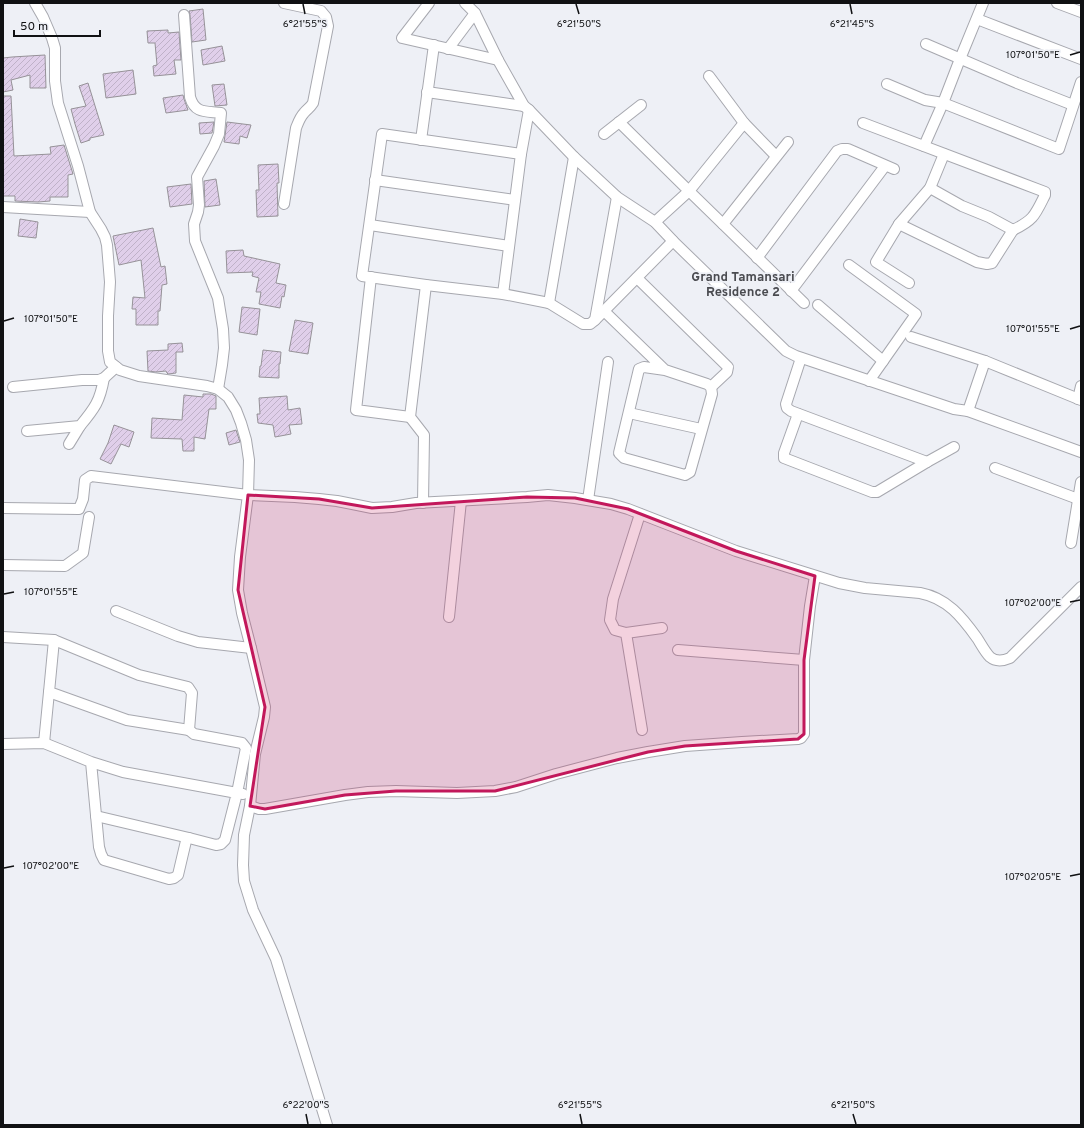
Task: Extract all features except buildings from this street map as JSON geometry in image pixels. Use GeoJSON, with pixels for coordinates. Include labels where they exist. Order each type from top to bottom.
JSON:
{"type":"FeatureCollection","features":[{"type":"Feature","properties":{"kind":"street"},"geometry":{"type":"LineString","coordinates":[[35,3],[52,38],[58,103],[78,166],[90,212],[101,229],[107,245],[110,282],[108,316],[108,352],[110,362],[120,370],[139,376],[218,389],[228,397],[236,410],[246,440],[249,460],[248,495],[240,557],[238,590],[264,706],[264,717],[255,754],[250,806],[244,835],[244,881],[253,910],[276,959],[326,1125]]}},
{"type":"Feature","properties":{"kind":"street"},"geometry":{"type":"LineString","coordinates":[[284,3],[321,11],[326,17],[328,26],[313,103],[300,117],[296,128],[284,204]]}},
{"type":"Feature","properties":{"kind":"street"},"geometry":{"type":"LineString","coordinates":[[428,3],[402,38],[498,60]]}},
{"type":"Feature","properties":{"kind":"street"},"geometry":{"type":"LineString","coordinates":[[465,3],[475,12],[498,60],[526,108],[574,157],[617,197],[655,222],[786,351],[801,358],[869,381],[954,409],[968,411],[1081,452]]}},
{"type":"Feature","properties":{"kind":"street"},"geometry":{"type":"LineString","coordinates":[[924,146],[944,103],[983,3]]}},
{"type":"Feature","properties":{"kind":"street"},"geometry":{"type":"LineString","coordinates":[[1057,3],[1081,12]]}},
{"type":"Feature","properties":{"kind":"street"},"geometry":{"type":"LineString","coordinates":[[448,49],[475,12]]}},
{"type":"Feature","properties":{"kind":"street"},"geometry":{"type":"LineString","coordinates":[[184,15],[190,97],[192,105],[198,110],[221,112],[219,134],[197,177],[199,205],[194,224],[196,241],[218,298],[223,329],[224,348],[218,389]]}},
{"type":"Feature","properties":{"kind":"street"},"geometry":{"type":"LineString","coordinates":[[977,19],[1081,59]]}},
{"type":"Feature","properties":{"kind":"street"},"geometry":{"type":"LineString","coordinates":[[926,44],[1073,105]]}},
{"type":"Feature","properties":{"kind":"street"},"geometry":{"type":"LineString","coordinates":[[421,140],[434,46]]}},
{"type":"Feature","properties":{"kind":"street"},"geometry":{"type":"LineString","coordinates":[[709,76],[744,123],[776,156]]}},
{"type":"Feature","properties":{"kind":"street"},"geometry":{"type":"LineString","coordinates":[[887,84],[926,100],[944,103],[1059,149],[1081,82]]}},
{"type":"Feature","properties":{"kind":"street"},"geometry":{"type":"LineString","coordinates":[[427,92],[526,108]]}},
{"type":"Feature","properties":{"kind":"street"},"geometry":{"type":"LineString","coordinates":[[604,134],[641,105]]}},
{"type":"Feature","properties":{"kind":"street"},"geometry":{"type":"LineString","coordinates":[[503,294],[526,108]]}},
{"type":"Feature","properties":{"kind":"street"},"geometry":{"type":"LineString","coordinates":[[619,122],[804,303]]}},
{"type":"Feature","properties":{"kind":"street"},"geometry":{"type":"LineString","coordinates":[[655,222],[689,191],[744,123]]}},
{"type":"Feature","properties":{"kind":"street"},"geometry":{"type":"LineString","coordinates":[[863,123],[1045,192],[1035,215],[1029,222],[1013,230],[992,263],[987,264],[977,262],[899,224]]}},
{"type":"Feature","properties":{"kind":"street"},"geometry":{"type":"LineString","coordinates":[[521,154],[382,134],[362,276],[426,286],[503,294],[549,303],[583,324],[590,324],[673,241]]}},
{"type":"Feature","properties":{"kind":"street"},"geometry":{"type":"LineString","coordinates":[[723,224],[788,142]]}},
{"type":"Feature","properties":{"kind":"street"},"geometry":{"type":"LineString","coordinates":[[757,258],[837,151],[848,149],[890,168],[791,291]]}},
{"type":"Feature","properties":{"kind":"street"},"geometry":{"type":"LineString","coordinates":[[909,283],[876,262],[899,224],[930,188],[944,154]]}},
{"type":"Feature","properties":{"kind":"street"},"geometry":{"type":"LineString","coordinates":[[549,303],[574,157]]}},
{"type":"Feature","properties":{"kind":"street"},"geometry":{"type":"LineString","coordinates":[[375,180],[515,200]]}},
{"type":"Feature","properties":{"kind":"street"},"geometry":{"type":"LineString","coordinates":[[930,188],[962,206],[989,217],[1013,230]]}},
{"type":"Feature","properties":{"kind":"street"},"geometry":{"type":"LineString","coordinates":[[595,320],[617,197]]}},
{"type":"Feature","properties":{"kind":"street"},"geometry":{"type":"LineString","coordinates":[[3,207],[90,212]]}},
{"type":"Feature","properties":{"kind":"street"},"geometry":{"type":"LineString","coordinates":[[370,225],[509,246]]}},
{"type":"Feature","properties":{"kind":"street"},"geometry":{"type":"LineString","coordinates":[[849,265],[916,314],[869,381]]}},
{"type":"Feature","properties":{"kind":"street"},"geometry":{"type":"LineString","coordinates":[[371,277],[356,410],[410,417]]}},
{"type":"Feature","properties":{"kind":"street"},"geometry":{"type":"LineString","coordinates":[[637,278],[728,367],[727,372],[711,387]]}},
{"type":"Feature","properties":{"kind":"street"},"geometry":{"type":"LineString","coordinates":[[423,503],[424,436],[410,417],[426,286]]}},
{"type":"Feature","properties":{"kind":"street"},"geometry":{"type":"LineString","coordinates":[[818,305],[883,361]]}},
{"type":"Feature","properties":{"kind":"street"},"geometry":{"type":"LineString","coordinates":[[604,311],[665,370]]}},
{"type":"Feature","properties":{"kind":"street"},"geometry":{"type":"LineString","coordinates":[[911,337],[985,361],[1080,400],[1081,386]]}},
{"type":"Feature","properties":{"kind":"street"},"geometry":{"type":"LineString","coordinates":[[801,358],[786,404],[787,408],[798,414],[927,462]]}},
{"type":"Feature","properties":{"kind":"street"},"geometry":{"type":"LineString","coordinates":[[968,411],[985,361]]}},
{"type":"Feature","properties":{"kind":"street"},"geometry":{"type":"LineString","coordinates":[[588,500],[608,362]]}},
{"type":"Feature","properties":{"kind":"street"},"geometry":{"type":"LineString","coordinates":[[13,387],[82,380],[99,380],[104,378],[116,367]]}},
{"type":"Feature","properties":{"kind":"street"},"geometry":{"type":"LineString","coordinates":[[644,367],[665,370],[707,384],[711,387],[712,394],[690,472],[685,475],[624,458],[619,453],[639,369],[644,367]]}},
{"type":"Feature","properties":{"kind":"street"},"geometry":{"type":"LineString","coordinates":[[68,444],[80,426],[95,408],[102,391],[104,378]]}},
{"type":"Feature","properties":{"kind":"street"},"geometry":{"type":"LineString","coordinates":[[629,413],[701,429]]}},
{"type":"Feature","properties":{"kind":"street"},"geometry":{"type":"LineString","coordinates":[[798,414],[784,454],[784,458],[872,492],[877,492],[954,447]]}},
{"type":"Feature","properties":{"kind":"street"},"geometry":{"type":"LineString","coordinates":[[27,431],[80,426]]}},
{"type":"Feature","properties":{"kind":"street"},"geometry":{"type":"LineString","coordinates":[[994,468],[1078,499]]}},
{"type":"Feature","properties":{"kind":"street"},"geometry":{"type":"LineString","coordinates":[[3,508],[79,509],[83,499],[85,480],[91,476],[248,495],[337,501],[372,508],[423,503],[548,496],[588,500],[611,504],[736,551],[839,583],[865,588],[929,594],[949,605],[969,626],[990,657],[1003,661],[1010,658],[1081,587]]}},
{"type":"Feature","properties":{"kind":"street"},"geometry":{"type":"LineString","coordinates":[[1071,543],[1081,482]]}},
{"type":"Feature","properties":{"kind":"street"},"geometry":{"type":"LineString","coordinates":[[448,617],[461,501]]}},
{"type":"Feature","properties":{"kind":"street"},"geometry":{"type":"LineString","coordinates":[[640,514],[613,599],[610,620],[614,630],[626,633],[662,628]]}},
{"type":"Feature","properties":{"kind":"street"},"geometry":{"type":"LineString","coordinates":[[3,565],[65,566],[82,554],[89,516]]}},
{"type":"Feature","properties":{"kind":"street"},"geometry":{"type":"LineString","coordinates":[[250,806],[265,809],[345,795],[396,791],[495,791],[516,787],[556,774],[610,760],[655,751],[685,746],[801,738],[804,734],[804,660],[815,576]]}},
{"type":"Feature","properties":{"kind":"street"},"geometry":{"type":"LineString","coordinates":[[116,612],[178,636],[198,642],[251,648]]}},
{"type":"Feature","properties":{"kind":"street"},"geometry":{"type":"LineString","coordinates":[[626,633],[642,730]]}},
{"type":"Feature","properties":{"kind":"street"},"geometry":{"type":"LineString","coordinates":[[3,637],[54,640],[139,675],[188,688],[192,693],[189,730]]}},
{"type":"Feature","properties":{"kind":"street"},"geometry":{"type":"LineString","coordinates":[[44,743],[54,640]]}},
{"type":"Feature","properties":{"kind":"street"},"geometry":{"type":"LineString","coordinates":[[678,650],[804,660]]}},
{"type":"Feature","properties":{"kind":"street"},"geometry":{"type":"LineString","coordinates":[[49,692],[127,720],[189,730],[194,734],[242,743],[246,748],[237,793],[225,840],[221,844],[216,845],[96,816]]}},
{"type":"Feature","properties":{"kind":"street"},"geometry":{"type":"LineString","coordinates":[[3,744],[44,743],[91,762],[122,772],[251,795]]}},
{"type":"Feature","properties":{"kind":"street"},"geometry":{"type":"LineString","coordinates":[[91,762],[99,847],[104,860],[169,878],[174,878],[178,875],[186,841],[189,838]]}},
{"type":"Feature","properties":{"kind":"highlighted area"},"geometry":{"type":"Polygon","coordinates":[[[248,495],[319,499],[372,508],[527,497],[575,498],[628,509],[736,551],[815,576],[804,660],[804,734],[798,739],[685,746],[648,752],[495,791],[396,791],[345,795],[265,809],[250,806],[265,707],[238,590],[248,495]]]}},
{"type":"Feature","properties":{"kind":"district","name":"Grand Tamansari Residence 2"},"geometry":{"type":"Point","coordinates":[743,286]}}]}
